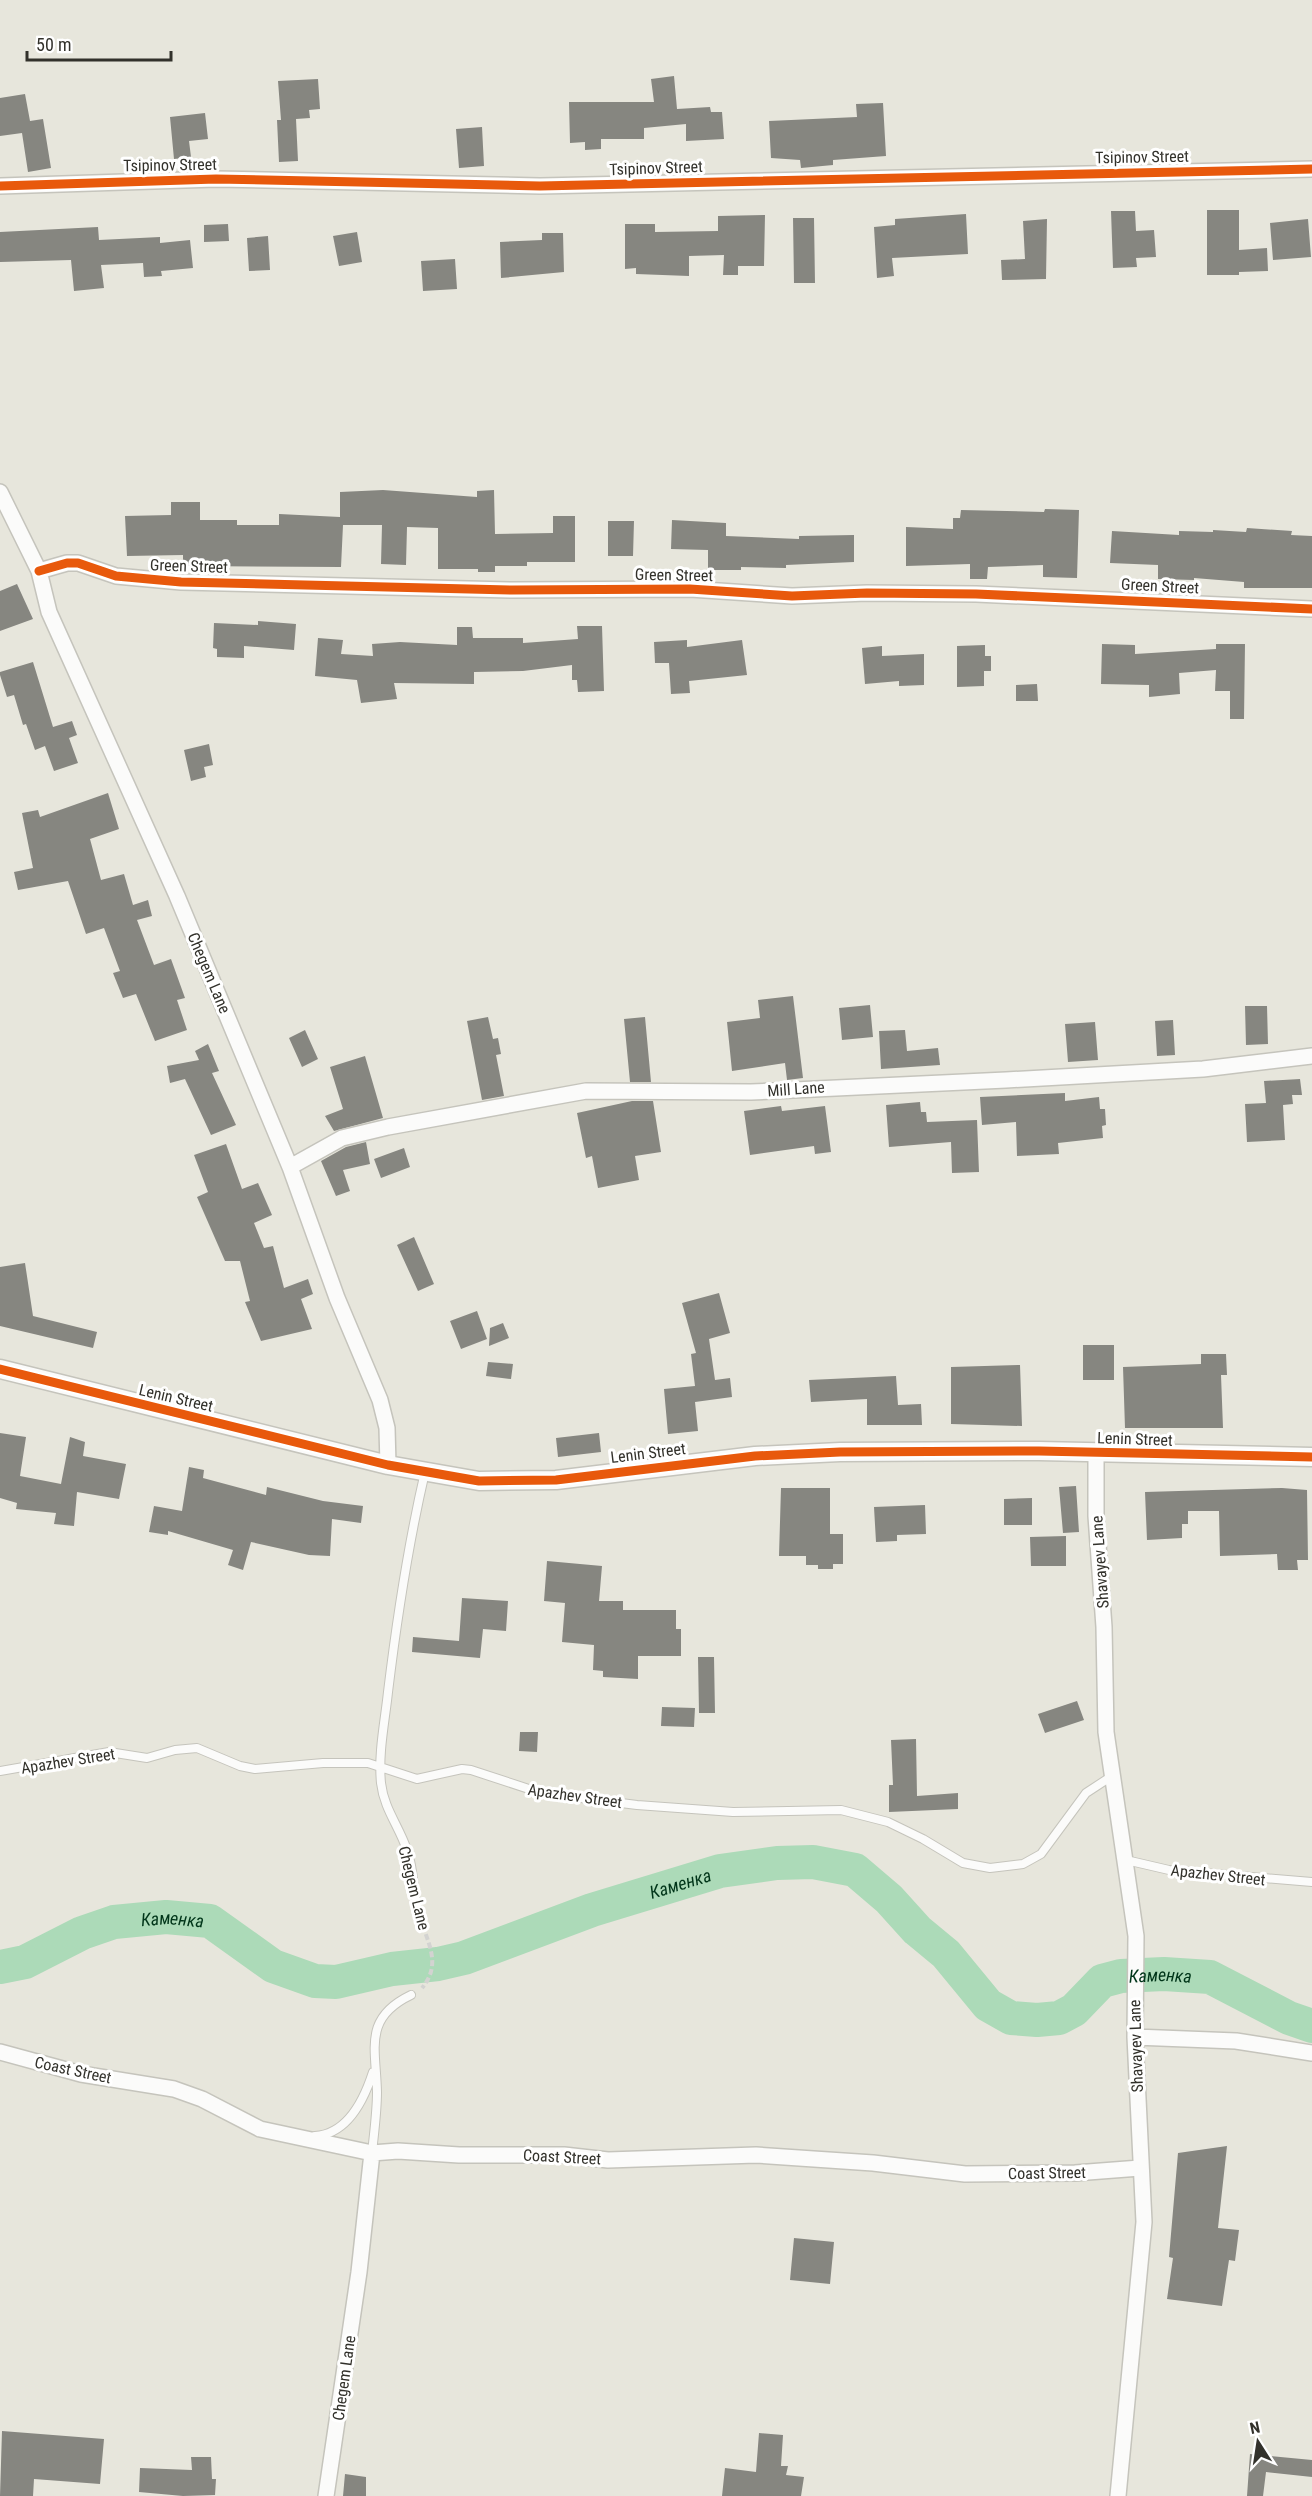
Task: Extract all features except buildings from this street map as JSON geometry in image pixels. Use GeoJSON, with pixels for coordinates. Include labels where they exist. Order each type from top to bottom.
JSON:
{"type":"FeatureCollection","features":[{"type":"Feature","properties":{"kind":"street","name":"Tsipinov Street"},"geometry":{"type":"LineString","coordinates":[[0,186],[216,179],[540,186],[1312,169]]}},
{"type":"Feature","properties":{"kind":"street","name":"Chegem Lane"},"geometry":{"type":"LineString","coordinates":[[0,492],[39,571],[49,612],[177,896],[290,1167],[337,1298],[380,1400],[387,1428],[388,1465]]}},
{"type":"Feature","properties":{"kind":"street","name":"Green Street"},"geometry":{"type":"LineString","coordinates":[[39,571],[67,563],[78,563],[116,576],[181,582],[512,590],[690,589],[792,596],[867,593],[976,594],[1312,609]]}},
{"type":"Feature","properties":{"kind":"street","name":"Mill Lane"},"geometry":{"type":"LineString","coordinates":[[290,1167],[342,1138],[388,1126],[586,1091],[784,1090],[1203,1069],[1312,1056]]}},
{"type":"Feature","properties":{"kind":"street","name":"Lenin Street"},"geometry":{"type":"LineString","coordinates":[[0,1369],[388,1465],[479,1481],[530,1482],[766,1455],[914,1451],[1312,1457]]}},
{"type":"Feature","properties":{"kind":"street","name":"Shavayev Lane"},"geometry":{"type":"LineString","coordinates":[[1096,1453],[1096,1516],[1104,1627],[1105,1714],[1136,1936],[1134,1997],[1143,2245],[1118,2496]]}},
{"type":"Feature","properties":{"kind":"street"},"geometry":{"type":"LineString","coordinates":[[1135,2037],[1236,2041],[1312,2053]]}},
{"type":"Feature","properties":{"kind":"street","name":"Coast Street"},"geometry":{"type":"LineString","coordinates":[[0,2052],[81,2074],[174,2089],[201,2099],[260,2129],[292,2138],[372,2153],[398,2151],[459,2155],[564,2155],[609,2160],[756,2155],[873,2163],[965,2174],[1075,2173],[1140,2168]]}},
{"type":"Feature","properties":{"kind":"street","name":"Chegem Lane"},"geometry":{"type":"LineString","coordinates":[[326,2496],[359,2272],[372,2153]]}},
{"type":"Feature","properties":{"kind":"lane","name":"Chegem Lane"},"geometry":{"type":"LineString","coordinates":[[417,1908],[407,1847],[387,1812],[381,1780],[381,1766],[407,1556],[425,1472]]}},
{"type":"Feature","properties":{"kind":"lane","name":"Apazhev Street"},"geometry":{"type":"LineString","coordinates":[[0,1771],[109,1752],[147,1758],[175,1750],[197,1748],[255,1769],[323,1763],[368,1763],[417,1779],[462,1769],[541,1793],[637,1805],[733,1812],[841,1810],[906,1829],[963,1863],[990,1868],[1023,1863],[1041,1854],[1086,1792],[1112,1776]]}},
{"type":"Feature","properties":{"kind":"lane","name":"Apazhev Street"},"geometry":{"type":"LineString","coordinates":[[1126,1860],[1169,1870],[1312,1882]]}},
{"type":"Feature","properties":{"kind":"lane","name":"Chegem Lane"},"geometry":{"type":"LineString","coordinates":[[372,2153],[377,2110],[375,2032],[379,2020],[393,2005],[411,1995]]}},
{"type":"Feature","properties":{"kind":"lane"},"geometry":{"type":"LineString","coordinates":[[292,2138],[330,2134],[344,2126],[364,2096],[375,2067]]}},
{"type":"Feature","properties":{"kind":"waterway","name":"Каменка"},"geometry":{"type":"LineString","coordinates":[[0,1967],[25,1962],[82,1933],[114,1922],[166,1917],[210,1921],[273,1966],[315,1981],[336,1982],[392,1969],[438,1964],[464,1958],[592,1910],[720,1871],[777,1863],[813,1862],[855,1870],[889,1899],[917,1930],[946,1954],[988,2005],[1011,2018],[1037,2020],[1059,2018],[1074,2010],[1102,1981],[1121,1976],[1164,1974],[1210,1977],[1289,2018],[1312,2026]]}},
{"type":"Feature","properties":{"kind":"cycle path"},"geometry":{"type":"LineString","coordinates":[[0,186],[216,179],[540,186],[1312,169]]}},
{"type":"Feature","properties":{"kind":"cycle path"},"geometry":{"type":"LineString","coordinates":[[39,571],[67,563],[78,563],[116,576],[181,582],[512,590],[690,589],[792,596],[867,593],[976,594],[1312,609]]}},
{"type":"Feature","properties":{"kind":"cycle path"},"geometry":{"type":"LineString","coordinates":[[0,1369],[388,1465],[479,1481],[556,1480],[755,1456],[840,1452],[1039,1451],[1312,1457]]}}]}
